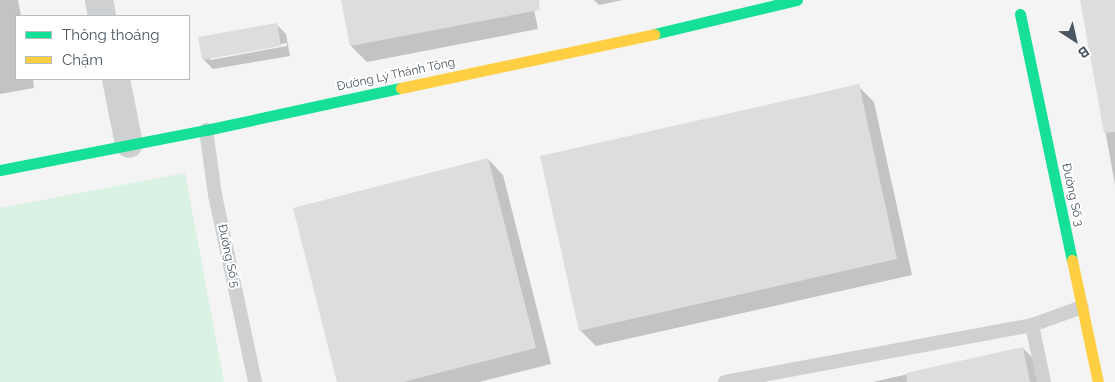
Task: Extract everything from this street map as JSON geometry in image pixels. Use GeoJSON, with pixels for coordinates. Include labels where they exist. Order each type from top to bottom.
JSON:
{"type":"FeatureCollection","features":[{"type":"Feature","properties":{"kind":"street"},"geometry":{"type":"LineString","coordinates":[[99,0],[102,15]]}},
{"type":"Feature","properties":{"kind":"street","name":"Đường Lý Thánh Tông"},"geometry":{"type":"LineString","coordinates":[[0,170],[206,130],[736,16],[797,0]]}},
{"type":"Feature","properties":{"kind":"street","name":"Đường Số 3"},"geometry":{"type":"LineString","coordinates":[[1020,14],[1098,382]]}},
{"type":"Feature","properties":{"kind":"street"},"geometry":{"type":"LineString","coordinates":[[116,80],[129,144]]}},
{"type":"Feature","properties":{"kind":"lane","name":"Đường Số 5"},"geometry":{"type":"LineString","coordinates":[[206,130],[215,195],[254,382]]}},
{"type":"Feature","properties":{"kind":"lane"},"geometry":{"type":"LineString","coordinates":[[724,382],[1032,325],[1082,307]]}},
{"type":"Feature","properties":{"kind":"lane"},"geometry":{"type":"LineString","coordinates":[[1032,325],[1044,382]]}},
{"type":"Feature","properties":{"kind":"green space"},"geometry":{"type":"Polygon","coordinates":[[[185,173],[224,382],[0,382],[0,208],[185,173]]]}},
{"type":"Feature","properties":{"kind":"building"},"geometry":{"type":"Polygon","coordinates":[[[341,0],[539,0],[540,10],[350,46],[341,0]]]}},
{"type":"Feature","properties":{"kind":"building"},"geometry":{"type":"Polygon","coordinates":[[[1080,0],[1115,0],[1115,132],[1104,133],[1080,0]]]}},
{"type":"Feature","properties":{"kind":"building"},"geometry":{"type":"Polygon","coordinates":[[[277,23],[281,46],[202,60],[198,37],[277,23]]]}},
{"type":"Feature","properties":{"kind":"building"},"geometry":{"type":"Polygon","coordinates":[[[859,84],[897,259],[579,331],[540,156],[859,84]]]}},
{"type":"Feature","properties":{"kind":"building"},"geometry":{"type":"Polygon","coordinates":[[[488,158],[536,348],[403,382],[337,382],[293,208],[488,158]]]}},
{"type":"Feature","properties":{"kind":"building"},"geometry":{"type":"Polygon","coordinates":[[[1023,347],[1030,382],[907,382],[906,373],[1023,347]]]}},
{"type":"Feature","properties":{"kind":"traffic: fast"},"geometry":{"type":"LineString","coordinates":[[654,34],[797,0]]}},
{"type":"Feature","properties":{"kind":"traffic: fast"},"geometry":{"type":"LineString","coordinates":[[1020,14],[1072,260]]}},
{"type":"Feature","properties":{"kind":"traffic: fast"},"geometry":{"type":"LineString","coordinates":[[0,170],[206,130],[401,88]]}},
{"type":"Feature","properties":{"kind":"traffic: slow"},"geometry":{"type":"LineString","coordinates":[[401,88],[654,34]]}},
{"type":"Feature","properties":{"kind":"traffic: slow"},"geometry":{"type":"LineString","coordinates":[[1072,260],[1098,382]]}}]}
